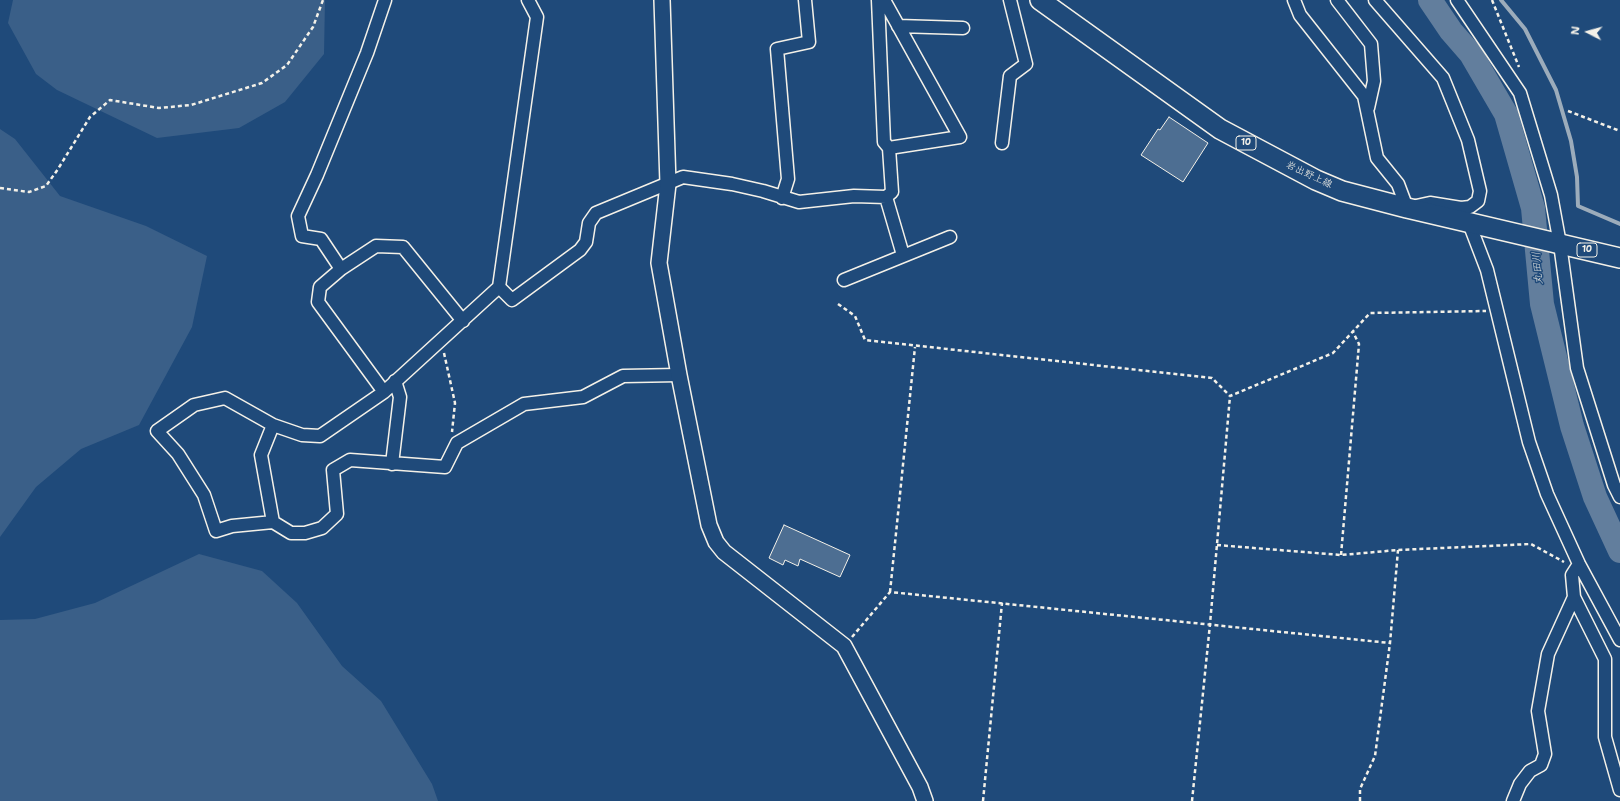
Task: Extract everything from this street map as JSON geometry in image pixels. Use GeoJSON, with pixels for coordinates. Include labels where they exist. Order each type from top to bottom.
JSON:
{"type":"FeatureCollection","features":[{"type":"Feature","properties":{"kind":"main road","name":"岩出野上線"},"geometry":{"type":"LineString","coordinates":[[1040,0],[1220,129],[1316,180],[1342,191],[1407,208],[1474,225],[1620,258]]}},
{"type":"Feature","properties":{"kind":"street"},"geometry":{"type":"LineString","coordinates":[[341,270],[321,238],[302,236],[298,216],[317,175],[367,54],[385,0]]}},
{"type":"Feature","properties":{"kind":"street"},"geometry":{"type":"LineString","coordinates":[[528,0],[537,17],[499,287],[384,392],[320,436],[302,436],[273,425],[225,398],[194,405],[158,430],[178,454],[204,495],[216,531],[232,526],[273,522],[291,533],[305,533],[322,528],[337,514],[334,470],[350,460],[445,467],[457,443],[524,404],[583,398],[623,376],[678,375]]}},
{"type":"Feature","properties":{"kind":"street"},"geometry":{"type":"LineString","coordinates":[[662,0],[668,184],[660,263],[678,375],[708,525],[716,542],[724,552],[844,646],[920,787],[926,801]]}},
{"type":"Feature","properties":{"kind":"street"},"geometry":{"type":"LineString","coordinates":[[782,198],[788,179],[777,49],[809,42],[805,0]]}},
{"type":"Feature","properties":{"kind":"street"},"geometry":{"type":"LineString","coordinates":[[499,287],[512,300],[580,250],[586,242],[589,222],[596,212],[683,177],[732,184],[763,191],[799,202],[854,196],[886,197],[892,192],[889,148],[884,142],[878,0]]}},
{"type":"Feature","properties":{"kind":"street"},"geometry":{"type":"LineString","coordinates":[[884,0],[960,137],[889,148]]}},
{"type":"Feature","properties":{"kind":"street"},"geometry":{"type":"LineString","coordinates":[[1002,143],[1010,76],[1026,64],[1010,0]]}},
{"type":"Feature","properties":{"kind":"street"},"geometry":{"type":"LineString","coordinates":[[1294,0],[1300,14],[1364,96],[1377,158],[1398,184],[1407,208],[1430,203],[1461,208],[1470,207],[1478,201],[1480,191],[1468,140],[1443,78],[1375,0]]}},
{"type":"Feature","properties":{"kind":"street"},"geometry":{"type":"LineString","coordinates":[[1337,0],[1371,44],[1374,81],[1367,113]]}},
{"type":"Feature","properties":{"kind":"street"},"geometry":{"type":"LineString","coordinates":[[1457,0],[1520,93],[1551,195],[1557,243],[1577,368],[1614,485],[1620,497]]}},
{"type":"Feature","properties":{"kind":"street"},"geometry":{"type":"LineString","coordinates":[[898,26],[963,28]]}},
{"type":"Feature","properties":{"kind":"street"},"geometry":{"type":"LineString","coordinates":[[886,197],[903,255]]}},
{"type":"Feature","properties":{"kind":"street"},"geometry":{"type":"LineString","coordinates":[[1474,225],[1487,270],[1529,442],[1547,494],[1579,564],[1620,640]]}},
{"type":"Feature","properties":{"kind":"street"},"geometry":{"type":"LineString","coordinates":[[844,280],[950,237]]}},
{"type":"Feature","properties":{"kind":"street"},"geometry":{"type":"LineString","coordinates":[[384,392],[318,302],[320,287],[341,270],[376,246],[403,247],[463,321]]}},
{"type":"Feature","properties":{"kind":"street"},"geometry":{"type":"LineString","coordinates":[[392,464],[400,397],[395,381]]}},
{"type":"Feature","properties":{"kind":"street"},"geometry":{"type":"LineString","coordinates":[[273,425],[261,455],[273,522]]}},
{"type":"Feature","properties":{"kind":"street"},"geometry":{"type":"LineString","coordinates":[[1579,564],[1572,575],[1574,597],[1605,659],[1605,737],[1620,790]]}},
{"type":"Feature","properties":{"kind":"street"},"geometry":{"type":"LineString","coordinates":[[1513,801],[1520,784],[1530,771],[1541,764],[1545,754],[1538,711],[1548,654],[1574,597]]}},
{"type":"Feature","properties":{"kind":"path"},"geometry":{"type":"LineString","coordinates":[[0,188],[29,192],[46,186],[90,117],[110,100],[158,108],[191,105],[262,83],[287,65],[313,27],[323,0]]}},
{"type":"Feature","properties":{"kind":"path"},"geometry":{"type":"LineString","coordinates":[[1492,0],[1522,74]]}},
{"type":"Feature","properties":{"kind":"path"},"geometry":{"type":"LineString","coordinates":[[1568,110],[1620,131]]}},
{"type":"Feature","properties":{"kind":"path"},"geometry":{"type":"LineString","coordinates":[[838,304],[855,316],[865,340],[915,347],[1212,378],[1230,396],[1210,624],[1192,801]]}},
{"type":"Feature","properties":{"kind":"path"},"geometry":{"type":"LineString","coordinates":[[1230,396],[1333,353],[1370,312],[1496,310]]}},
{"type":"Feature","properties":{"kind":"path"},"geometry":{"type":"LineString","coordinates":[[1341,554],[1359,344],[1353,332]]}},
{"type":"Feature","properties":{"kind":"path"},"geometry":{"type":"LineString","coordinates":[[438,342],[446,356],[455,402],[451,430],[457,443]]}},
{"type":"Feature","properties":{"kind":"path"},"geometry":{"type":"LineString","coordinates":[[844,646],[890,592],[915,347]]}},
{"type":"Feature","properties":{"kind":"path"},"geometry":{"type":"LineString","coordinates":[[1217,545],[1341,554],[1531,544],[1563,562],[1579,564]]}},
{"type":"Feature","properties":{"kind":"path"},"geometry":{"type":"LineString","coordinates":[[1360,801],[1360,789],[1375,756],[1390,643],[1398,550]]}},
{"type":"Feature","properties":{"kind":"path"},"geometry":{"type":"LineString","coordinates":[[890,592],[1390,643]]}},
{"type":"Feature","properties":{"kind":"path"},"geometry":{"type":"LineString","coordinates":[[983,801],[1002,603]]}},
{"type":"Feature","properties":{"kind":"shaded area"},"geometry":{"type":"Polygon","coordinates":[[[13,0],[325,0],[324,54],[285,102],[239,128],[157,138],[57,90],[36,74],[8,23],[13,0]]]}},
{"type":"Feature","properties":{"kind":"shaded area"},"geometry":{"type":"Polygon","coordinates":[[[0,129],[15,139],[60,196],[146,226],[207,256],[192,327],[139,425],[81,449],[36,487],[0,537],[0,129]]]}},
{"type":"Feature","properties":{"kind":"shaded area"},"geometry":{"type":"Polygon","coordinates":[[[199,554],[262,571],[297,603],[342,666],[381,701],[432,784],[438,801],[0,801],[0,620],[35,619],[95,603],[199,554]]]}},
{"type":"Feature","properties":{"kind":"building"},"geometry":{"type":"Polygon","coordinates":[[[1169,117],[1208,143],[1183,182],[1141,155],[1158,129],[1160,130],[1169,117]]]}},
{"type":"Feature","properties":{"kind":"building"},"geometry":{"type":"Polygon","coordinates":[[[784,525],[850,555],[840,577],[800,559],[798,566],[785,560],[783,565],[769,558],[784,525]]]}},
{"type":"Feature","properties":{"kind":"waterway","name":"丸田川"},"geometry":{"type":"LineString","coordinates":[[1430,0],[1451,31],[1471,54],[1506,114],[1533,208],[1542,304],[1572,426],[1595,497],[1620,551]]}},
{"type":"Feature","properties":{"kind":"waterway"},"geometry":{"type":"LineString","coordinates":[[1501,0],[1525,29],[1556,90],[1571,141],[1577,177],[1578,206],[1620,224]]}}]}
